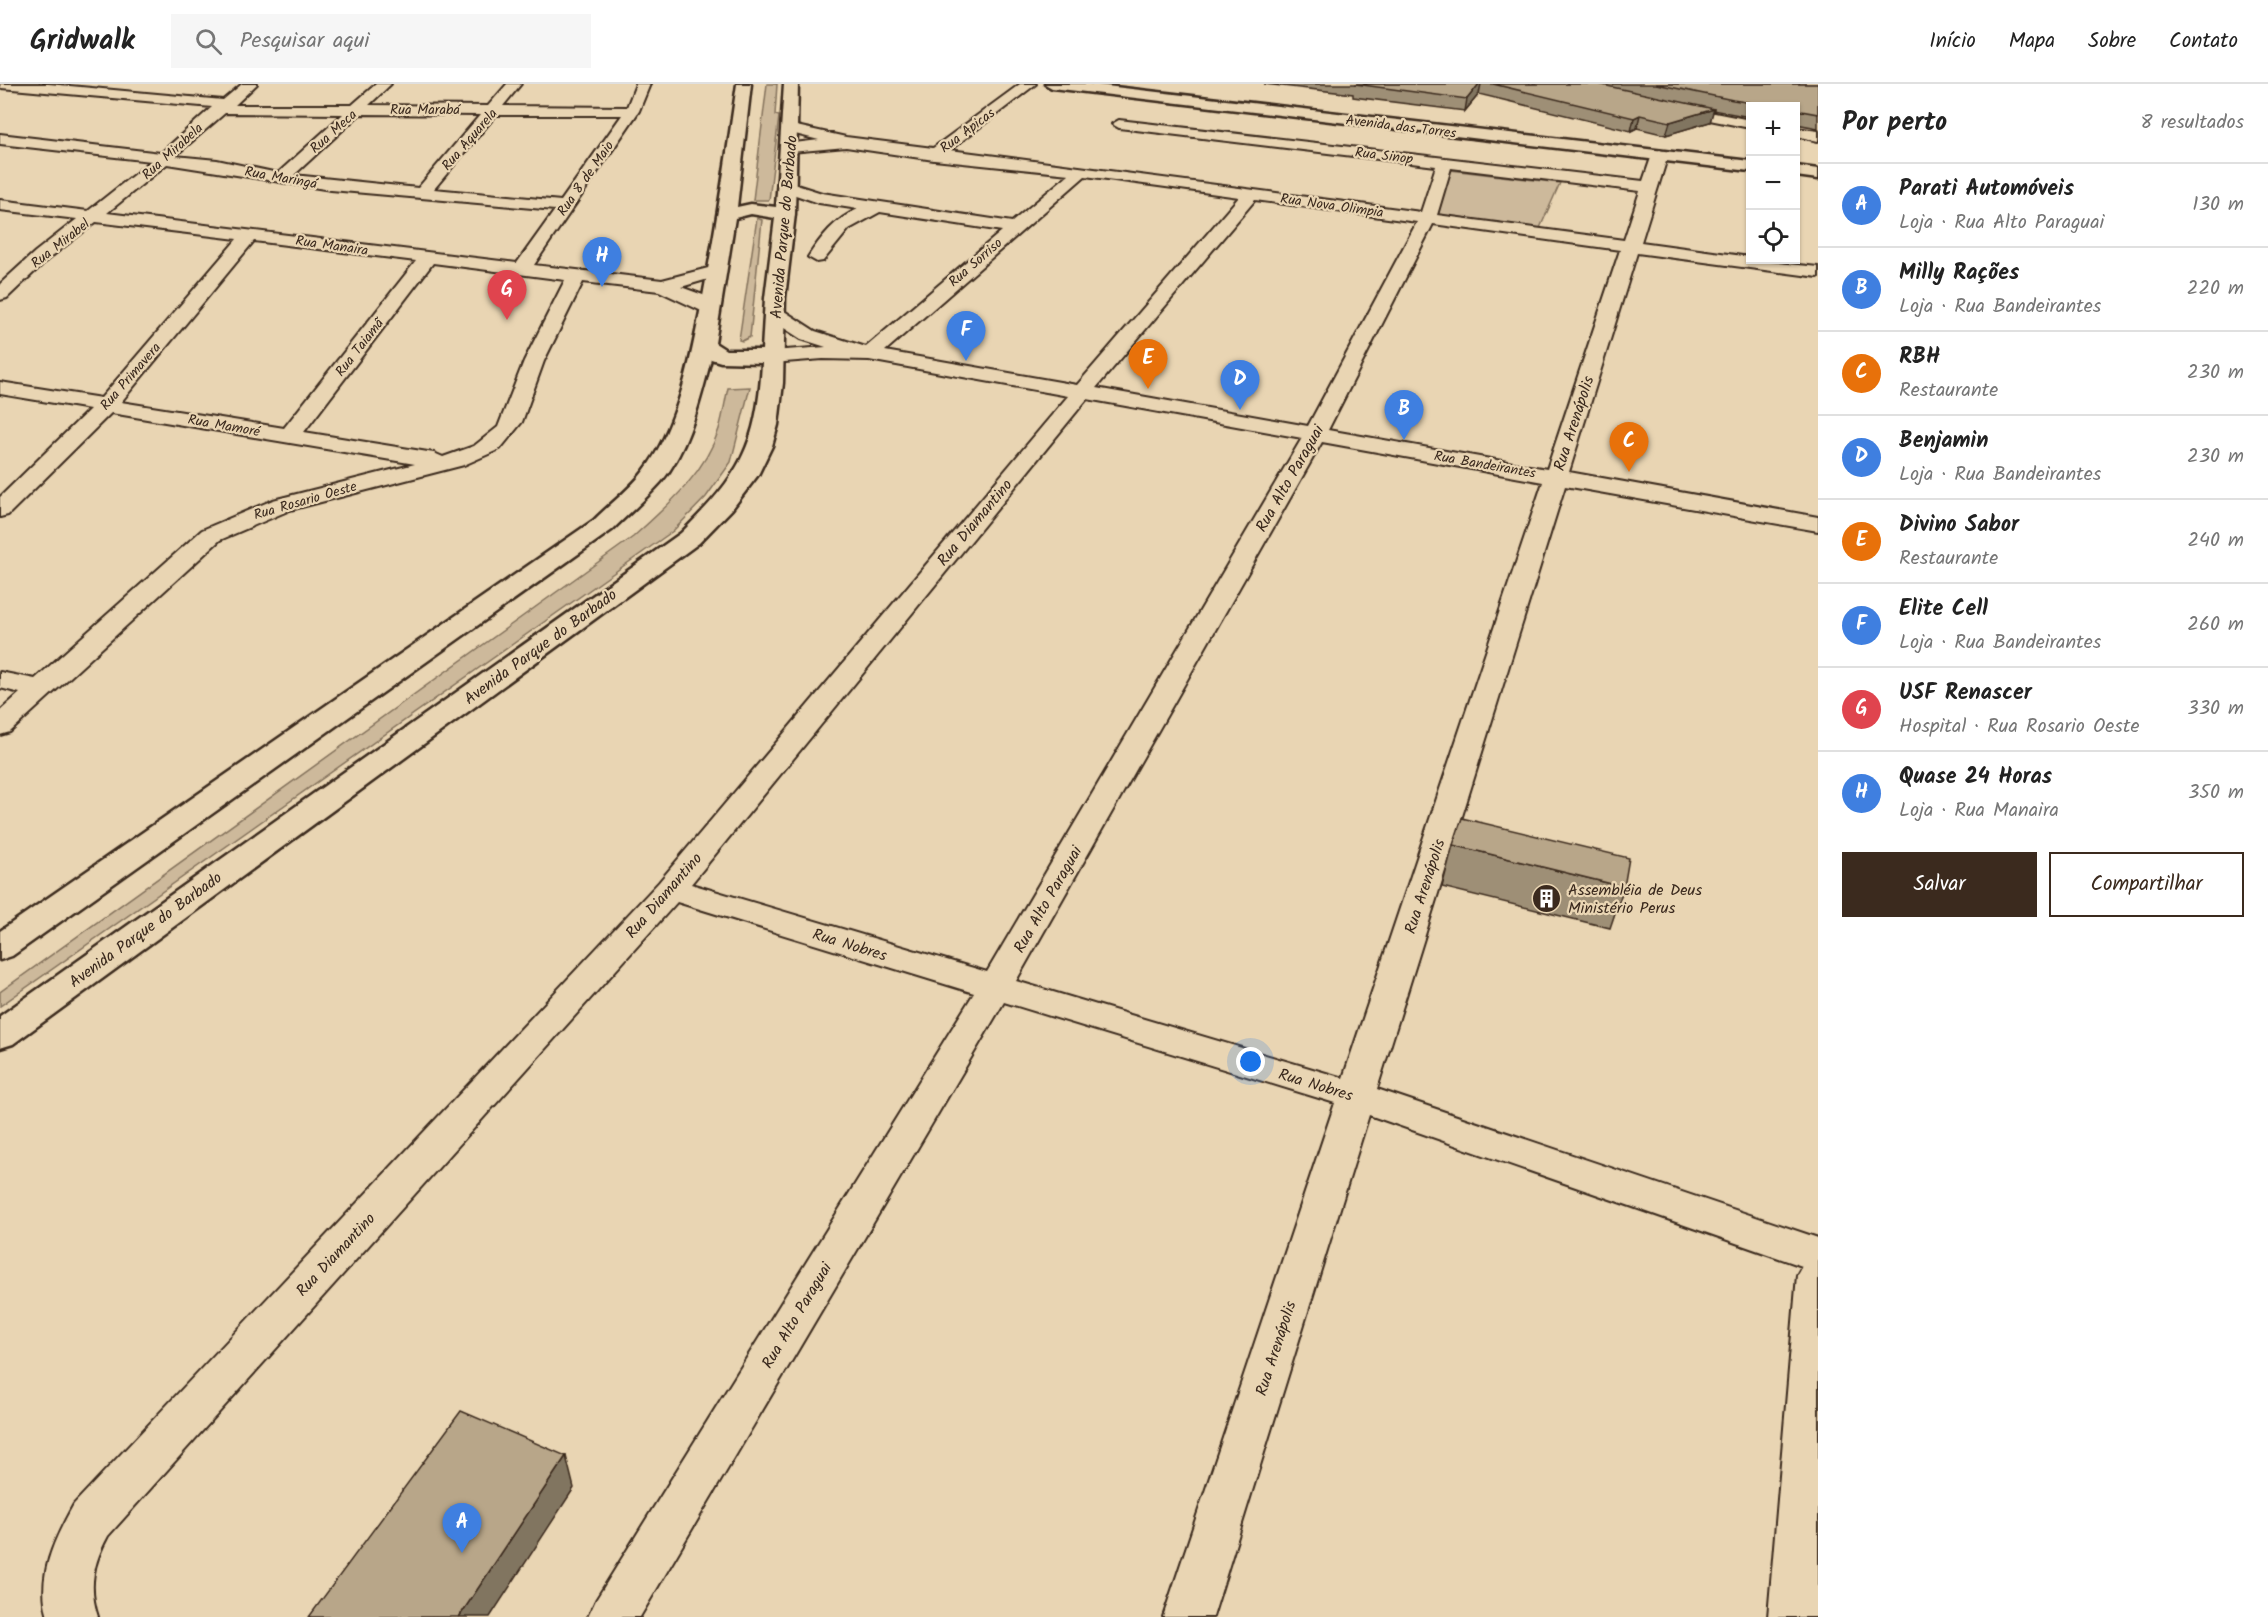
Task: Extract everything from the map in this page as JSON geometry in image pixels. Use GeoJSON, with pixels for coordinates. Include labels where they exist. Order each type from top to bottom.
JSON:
{"type":"FeatureCollection","features":[{"type":"Feature","properties":{"kind":"main road"},"geometry":{"type":"LineString","coordinates":[[0,948],[603,525],[652,476],[670,447],[687,407],[704,345],[708,308],[727,214],[744,84]]}},
{"type":"Feature","properties":{"kind":"main road","name":"Avenida Parque do Barbado"},"geometry":{"type":"LineString","coordinates":[[0,1035],[690,538],[717,511],[752,464],[765,428],[771,384],[774,313],[791,147],[791,84]]}},
{"type":"Feature","properties":{"kind":"main road","name":"Avenida das Torres"},"geometry":{"type":"LineString","coordinates":[[1052,84],[1746,164]]}},
{"type":"Feature","properties":{"kind":"main road","name":"Avenida das Torres"},"geometry":{"type":"LineString","coordinates":[[1164,84],[1746,153]]}},
{"type":"Feature","properties":{"kind":"main road"},"geometry":{"type":"LineString","coordinates":[[1800,159],[1818,161]]}},
{"type":"Feature","properties":{"kind":"main road"},"geometry":{"type":"LineString","coordinates":[[1800,172],[1818,174]]}},
{"type":"Feature","properties":{"kind":"main road"},"geometry":{"type":"LineString","coordinates":[[727,214],[749,209],[786,211]]}},
{"type":"Feature","properties":{"kind":"main road"},"geometry":{"type":"LineString","coordinates":[[704,345],[721,356],[772,357]]}},
{"type":"Feature","properties":{"kind":"street","name":"Rua Marabá"},"geometry":{"type":"LineString","coordinates":[[1,84],[221,107],[632,111]]}},
{"type":"Feature","properties":{"kind":"street","name":"Rua Mirabela"},"geometry":{"type":"LineString","coordinates":[[93,217],[250,84]]}},
{"type":"Feature","properties":{"kind":"street","name":"Rua Meca"},"geometry":{"type":"LineString","coordinates":[[281,178],[384,84]]}},
{"type":"Feature","properties":{"kind":"street","name":"Rua Aquarela"},"geometry":{"type":"LineString","coordinates":[[423,192],[514,84]]}},
{"type":"Feature","properties":{"kind":"street","name":"Rua 8 de Maio"},"geometry":{"type":"LineString","coordinates":[[522,269],[632,111],[643,84]]}},
{"type":"Feature","properties":{"kind":"street","name":"Rua Apicas"},"geometry":{"type":"LineString","coordinates":[[934,155],[1029,84]]}},
{"type":"Feature","properties":{"kind":"street"},"geometry":{"type":"LineString","coordinates":[[1651,104],[1746,123]]}},
{"type":"Feature","properties":{"kind":"street","name":"Rua Sinop"},"geometry":{"type":"LineString","coordinates":[[1119,124],[1649,187]]}},
{"type":"Feature","properties":{"kind":"street","name":"Rua Nova Olimpia"},"geometry":{"type":"LineString","coordinates":[[792,129],[846,142],[934,155],[1082,171],[1818,272]]}},
{"type":"Feature","properties":{"kind":"street"},"geometry":{"type":"LineString","coordinates":[[1800,133],[1818,136]]}},
{"type":"Feature","properties":{"kind":"street","name":"Rua Maringá"},"geometry":{"type":"LineString","coordinates":[[0,139],[164,158],[182,163],[217,165],[281,178],[564,206]]}},
{"type":"Feature","properties":{"kind":"street","name":"Rua Nova Olimpia"},"geometry":{"type":"LineString","coordinates":[[791,147],[846,142]]}},
{"type":"Feature","properties":{"kind":"street","name":"Rua Arenápolis"},"geometry":{"type":"LineString","coordinates":[[1188,1617],[1660,155]]}},
{"type":"Feature","properties":{"kind":"street","name":"Rua Alto Paraguai"},"geometry":{"type":"LineString","coordinates":[[613,1617],[995,988],[1315,434],[1427,219],[1445,162]]}},
{"type":"Feature","properties":{"kind":"street","name":"Rua Sorriso"},"geometry":{"type":"LineString","coordinates":[[869,354],[1082,171]]}},
{"type":"Feature","properties":{"kind":"street"},"geometry":{"type":"LineString","coordinates":[[787,187],[806,195],[838,201],[1014,228]]}},
{"type":"Feature","properties":{"kind":"street","name":"Rua Diamantino"},"geometry":{"type":"LineString","coordinates":[[70,1600],[69,1565],[77,1543],[91,1520],[670,889],[1082,392],[1251,194]]}},
{"type":"Feature","properties":{"kind":"street"},"geometry":{"type":"LineString","coordinates":[[786,211],[811,202],[838,201]]}},
{"type":"Feature","properties":{"kind":"street","name":"Rua Manaira"},"geometry":{"type":"LineString","coordinates":[[0,205],[663,286],[696,299],[708,308]]}},
{"type":"Feature","properties":{"kind":"street"},"geometry":{"type":"LineString","coordinates":[[817,257],[830,237],[844,224],[867,210],[879,207]]}},
{"type":"Feature","properties":{"kind":"street","name":"Rua Mirabel"},"geometry":{"type":"LineString","coordinates":[[0,294],[42,256],[93,217]]}},
{"type":"Feature","properties":{"kind":"street","name":"Rua Primavera"},"geometry":{"type":"LineString","coordinates":[[0,510],[107,405],[251,234]]}},
{"type":"Feature","properties":{"kind":"street"},"geometry":{"type":"LineString","coordinates":[[0,276],[42,256]]}},
{"type":"Feature","properties":{"kind":"street","name":"Rua Taiamã"},"geometry":{"type":"LineString","coordinates":[[289,436],[428,258]]}},
{"type":"Feature","properties":{"kind":"street","name":"Rua Manaira"},"geometry":{"type":"LineString","coordinates":[[663,286],[716,272]]}},
{"type":"Feature","properties":{"kind":"street","name":"Rua Rosario Oeste"},"geometry":{"type":"LineString","coordinates":[[0,726],[167,572],[211,535],[237,520],[289,503],[447,462],[493,444],[508,428],[529,372],[577,275]]}},
{"type":"Feature","properties":{"kind":"street","name":"Rua Bandeirantes"},"geometry":{"type":"LineString","coordinates":[[774,313],[808,335],[869,354],[1818,524]]}},
{"type":"Feature","properties":{"kind":"street","name":"Rua Bandeirantes"},"geometry":{"type":"LineString","coordinates":[[772,357],[822,353],[869,354]]}},
{"type":"Feature","properties":{"kind":"street","name":"Rua Mamoré"},"geometry":{"type":"LineString","coordinates":[[0,388],[447,462]]}},
{"type":"Feature","properties":{"kind":"street"},"geometry":{"type":"LineString","coordinates":[[0,680],[41,689]]}},
{"type":"Feature","properties":{"kind":"street","name":"Rua Nobres"},"geometry":{"type":"LineString","coordinates":[[670,889],[1356,1096],[1818,1255]]}},
{"type":"Feature","properties":{"kind":"street"},"geometry":{"type":"LineString","coordinates":[[1793,1617],[1818,1275]]}},
{"type":"Feature","properties":{"kind":"shaded area"},"geometry":{"type":"Polygon","coordinates":[[[767,84],[777,84],[775,115],[779,116],[769,200],[753,200],[767,84]]]}},
{"type":"Feature","properties":{"kind":"shaded area"},"geometry":{"type":"Polygon","coordinates":[[[1450,170],[1560,183],[1540,228],[1438,215],[1450,170]]]}},
{"type":"Feature","properties":{"kind":"shaded area"},"geometry":{"type":"Polygon","coordinates":[[[757,218],[762,220],[750,337],[742,341],[739,340],[757,218]]]}},
{"type":"Feature","properties":{"kind":"shaded area"},"geometry":{"type":"Polygon","coordinates":[[[750,387],[731,462],[706,497],[673,531],[0,1006],[0,992],[633,537],[683,489],[704,461],[719,429],[728,388],[750,387]]]}},
{"type":"Feature","properties":{"kind":"building"},"geometry":{"type":"Polygon","coordinates":[[[1355,84],[1479,84],[1467,99],[1355,84]]]}},
{"type":"Feature","properties":{"kind":"building"},"geometry":{"type":"Polygon","coordinates":[[[1493,84],[1598,84],[1714,109],[1670,122],[1640,115],[1634,118],[1493,84]]]}},
{"type":"Feature","properties":{"kind":"building"},"geometry":{"type":"Polygon","coordinates":[[[1656,84],[1818,84],[1818,114],[1800,111],[1800,102],[1733,100],[1656,84]]]}},
{"type":"Feature","properties":{"kind":"building"},"geometry":{"type":"Polygon","coordinates":[[[1462,818],[1629,858],[1624,887],[1453,845],[1462,818]]]}},
{"type":"Feature","properties":{"kind":"building"},"geometry":{"type":"Polygon","coordinates":[[[461,1411],[566,1456],[459,1617],[309,1617],[461,1411]]]}},
{"type":"Feature","properties":{"kind":"place","name":"Quase 24 Horas"},"geometry":{"type":"Point","coordinates":[602,287]}},
{"type":"Feature","properties":{"kind":"place","name":"USF Renascer"},"geometry":{"type":"Point","coordinates":[507,320]}},
{"type":"Feature","properties":{"kind":"place","name":"Elite Cell"},"geometry":{"type":"Point","coordinates":[966,361]}},
{"type":"Feature","properties":{"kind":"place","name":"Divino Sabor"},"geometry":{"type":"Point","coordinates":[1148,389]}},
{"type":"Feature","properties":{"kind":"place","name":"Benjamin"},"geometry":{"type":"Point","coordinates":[1240,410]}},
{"type":"Feature","properties":{"kind":"place","name":"Milly Rações"},"geometry":{"type":"Point","coordinates":[1404,440]}},
{"type":"Feature","properties":{"kind":"place","name":"RBH"},"geometry":{"type":"Point","coordinates":[1629,472]}},
{"type":"Feature","properties":{"kind":"place","name":"Assembléia de Deus Ministério Perus"},"geometry":{"type":"Point","coordinates":[1547,898]}},
{"type":"Feature","properties":{"kind":"place","name":"Parati Automóveis"},"geometry":{"type":"Point","coordinates":[462,1553]}}]}
